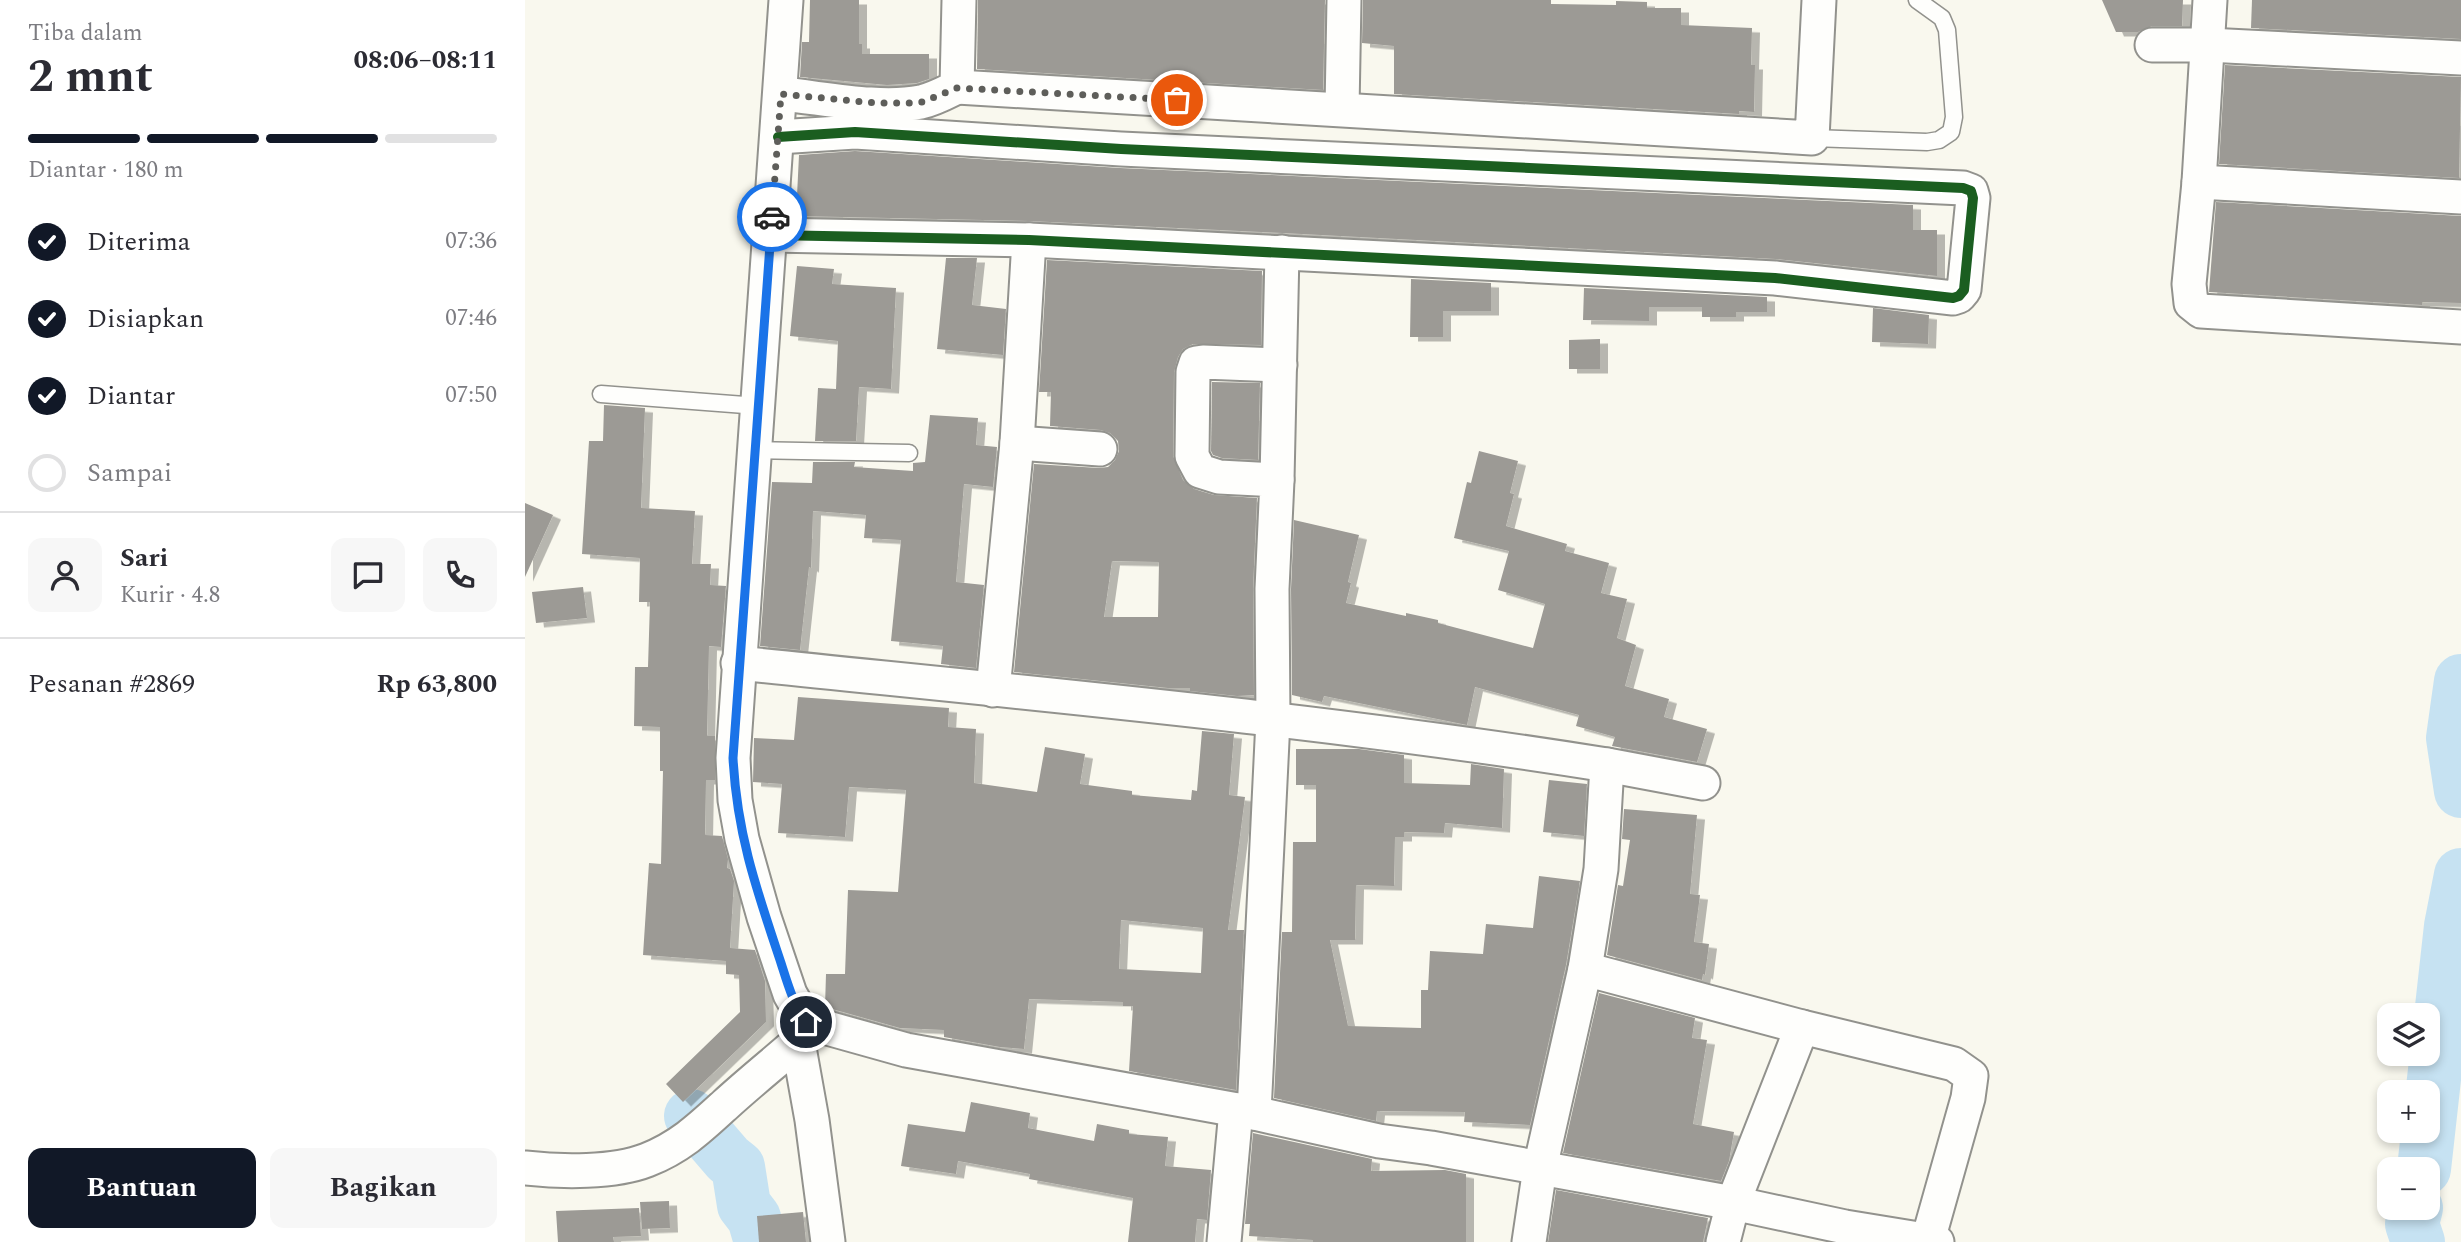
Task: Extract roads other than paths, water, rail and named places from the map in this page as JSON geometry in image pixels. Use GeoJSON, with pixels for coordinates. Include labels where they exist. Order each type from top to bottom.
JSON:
{"type":"FeatureCollection","features":[{"type":"Feature","properties":{"kind":"street"},"geometry":{"type":"LineString","coordinates":[[786,0],[733,758],[735,800],[740,826],[764,917],[802,1032],[828,1242]]}},
{"type":"Feature","properties":{"kind":"street"},"geometry":{"type":"LineString","coordinates":[[957,88],[959,0]]}},
{"type":"Feature","properties":{"kind":"street"},"geometry":{"type":"LineString","coordinates":[[1342,109],[1344,0]]}},
{"type":"Feature","properties":{"kind":"street"},"geometry":{"type":"LineString","coordinates":[[781,94],[876,103],[908,103],[922,102],[957,88],[1812,138],[1817,0]]}},
{"type":"Feature","properties":{"kind":"street"},"geometry":{"type":"LineString","coordinates":[[2210,0],[2199,182],[2189,284],[2191,303],[2201,311],[2461,327]]}},
{"type":"Feature","properties":{"kind":"street"},"geometry":{"type":"LineString","coordinates":[[2152,45],[2208,45],[2461,58]]}},
{"type":"Feature","properties":{"kind":"street"},"geometry":{"type":"LineString","coordinates":[[771,235],[1029,240],[1775,278],[1953,298],[1959,296],[1964,289],[1973,198],[1971,191],[1963,188],[1148,151],[855,132],[778,137]]}},
{"type":"Feature","properties":{"kind":"street"},"geometry":{"type":"LineString","coordinates":[[2199,182],[2461,197]]}},
{"type":"Feature","properties":{"kind":"street"},"geometry":{"type":"LineString","coordinates":[[993,690],[1017,443],[1029,240]]}},
{"type":"Feature","properties":{"kind":"street"},"geometry":{"type":"LineString","coordinates":[[1224,1242],[1245,1111],[1273,720],[1272,589],[1282,252]]}},
{"type":"Feature","properties":{"kind":"street"},"geometry":{"type":"LineString","coordinates":[[1277,480],[1219,477],[1199,471],[1192,456],[1193,372],[1196,363],[1203,362],[1280,365]]}},
{"type":"Feature","properties":{"kind":"street"},"geometry":{"type":"LineString","coordinates":[[1017,443],[1100,449]]}},
{"type":"Feature","properties":{"kind":"street"},"geometry":{"type":"LineString","coordinates":[[738,663],[1273,720],[1543,753],[1703,783]]}},
{"type":"Feature","properties":{"kind":"street"},"geometry":{"type":"LineString","coordinates":[[1529,1242],[1541,1168],[1585,969],[1601,869],[1607,765]]}},
{"type":"Feature","properties":{"kind":"street"},"geometry":{"type":"LineString","coordinates":[[802,1032],[1245,1111],[1379,1141],[1431,1148],[1733,1203],[1845,1227],[1932,1241],[1968,1098],[1971,1076],[1954,1064],[1585,969]]}},
{"type":"Feature","properties":{"kind":"street"},"geometry":{"type":"LineString","coordinates":[[1723,1242],[1733,1203],[1802,1027]]}},
{"type":"Feature","properties":{"kind":"street"},"geometry":{"type":"LineString","coordinates":[[525,1168],[611,1168],[645,1161],[680,1143],[802,1032]]}},
{"type":"Feature","properties":{"kind":"lane"},"geometry":{"type":"LineString","coordinates":[[1812,138],[1927,142],[1938,140],[1951,132],[1954,117],[1947,30],[1942,18],[1917,0]]}},
{"type":"Feature","properties":{"kind":"lane"},"geometry":{"type":"LineString","coordinates":[[601,394],[758,406]]}},
{"type":"Feature","properties":{"kind":"lane"},"geometry":{"type":"LineString","coordinates":[[755,450],[909,453]]}},
{"type":"Feature","properties":{"kind":"waterway"},"geometry":{"type":"LineString","coordinates":[[2461,681],[2453,738],[2461,791]]}},
{"type":"Feature","properties":{"kind":"waterway"},"geometry":{"type":"LineString","coordinates":[[2425,1157],[2451,926],[2461,875]]}},
{"type":"Feature","properties":{"kind":"waterway"},"geometry":{"type":"LineString","coordinates":[[691,1116],[738,1167],[744,1205],[754,1218],[761,1242]]}},
{"type":"Feature","properties":{"kind":"waterway"},"geometry":{"type":"LineString","coordinates":[[2413,1220],[2418,1242]]}}]}
